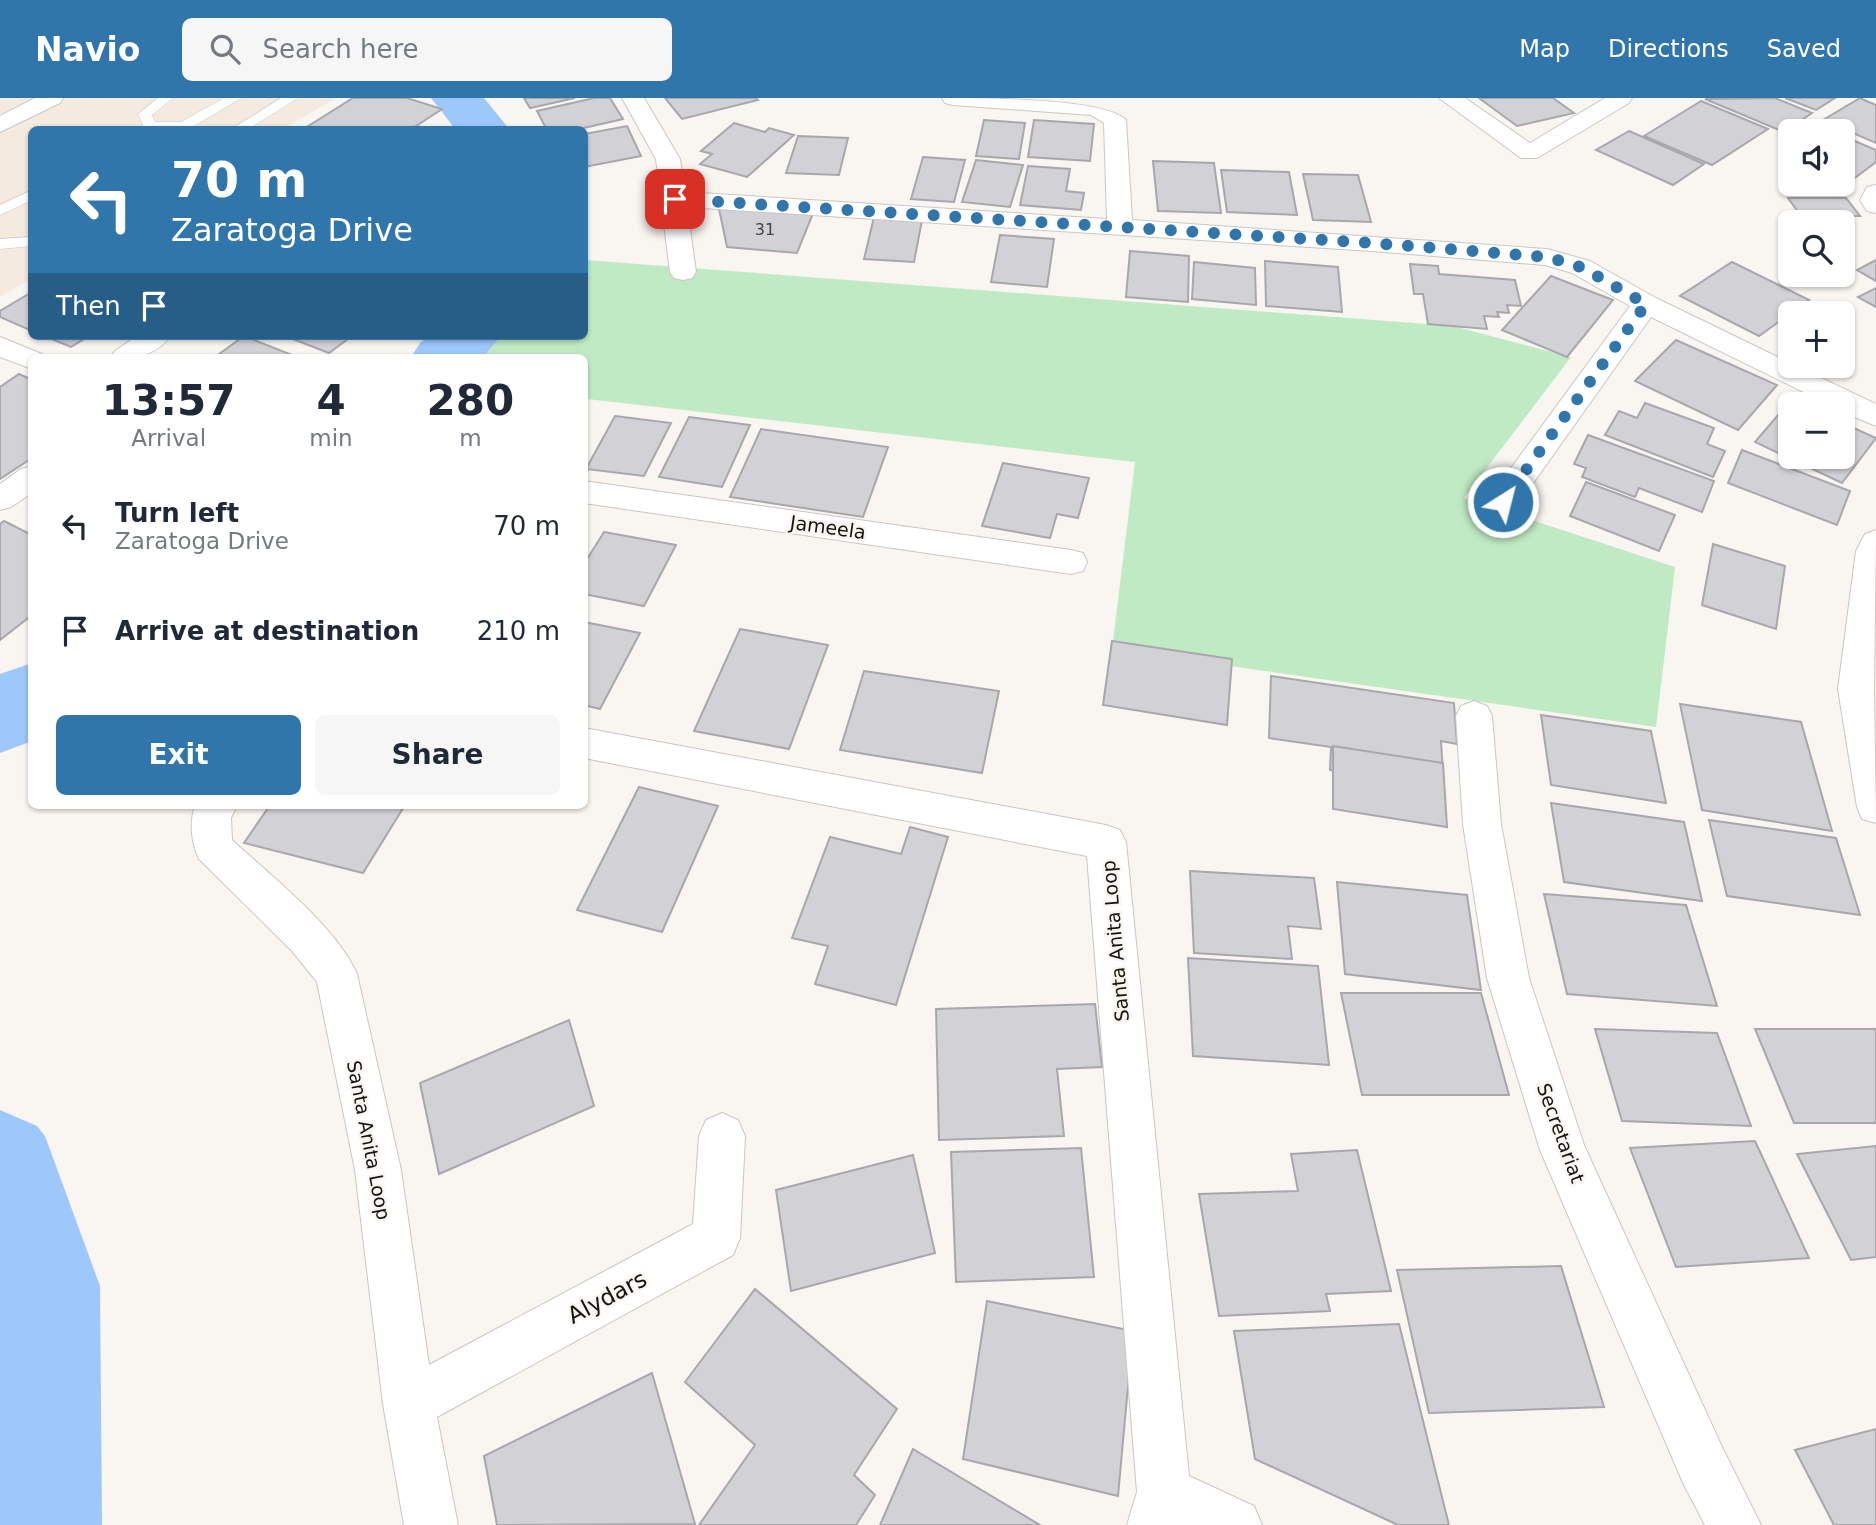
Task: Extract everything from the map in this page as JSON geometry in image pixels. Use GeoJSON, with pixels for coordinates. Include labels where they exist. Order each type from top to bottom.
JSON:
{"type":"FeatureCollection","features":[{"type":"Feature","properties":{"kind":"street"},"geometry":{"type":"LineString","coordinates":[[0,125],[52,98]]}},
{"type":"Feature","properties":{"kind":"street"},"geometry":{"type":"LineString","coordinates":[[633,98],[668,159],[683,272]]}},
{"type":"Feature","properties":{"kind":"street"},"geometry":{"type":"LineString","coordinates":[[953,98],[1096,109],[1115,120],[1120,229]]}},
{"type":"Feature","properties":{"kind":"street"},"geometry":{"type":"LineString","coordinates":[[1451,98],[1529,153],[1621,98]]}},
{"type":"Feature","properties":{"kind":"street"},"geometry":{"type":"LineString","coordinates":[[1876,192],[1872,200],[1876,206]]}},
{"type":"Feature","properties":{"kind":"street"},"geometry":{"type":"LineString","coordinates":[[675,199],[1372,243],[1547,257],[1581,267],[1646,304],[1876,416]]}},
{"type":"Feature","properties":{"kind":"street"},"geometry":{"type":"LineString","coordinates":[[1503,502],[1646,304]]}},
{"type":"Feature","properties":{"kind":"street"},"geometry":{"type":"LineString","coordinates":[[129,354],[150,340]]}},
{"type":"Feature","properties":{"kind":"street"},"geometry":{"type":"LineString","coordinates":[[0,346],[28,358]]}},
{"type":"Feature","properties":{"kind":"street"},"geometry":{"type":"LineString","coordinates":[[0,499],[28,480]]}},
{"type":"Feature","properties":{"kind":"street","name":"Jameela"},"geometry":{"type":"LineString","coordinates":[[588,493],[1071,562]]}},
{"type":"Feature","properties":{"kind":"street"},"geometry":{"type":"LineString","coordinates":[[1876,542],[1872,551],[1856,689],[1876,807]]}},
{"type":"Feature","properties":{"kind":"street","name":"Secretariat"},"geometry":{"type":"LineString","coordinates":[[1474,716],[1482,824],[1508,978],[1550,1110],[1563,1150],[1681,1415],[1734,1525]]}},
{"type":"Feature","properties":{"kind":"street","name":"Santa Anita Loop"},"geometry":{"type":"LineString","coordinates":[[588,744],[1106,842],[1159,1509]]}},
{"type":"Feature","properties":{"kind":"street","name":"Santa Anita Loop"},"geometry":{"type":"LineString","coordinates":[[214,809],[211,813],[213,847],[307,939],[336,974],[377,1170],[409,1404],[430,1525]]}},
{"type":"Feature","properties":{"kind":"street","name":"Alydars"},"geometry":{"type":"LineString","coordinates":[[409,1404],[716,1238],[722,1136]]}},
{"type":"Feature","properties":{"kind":"street"},"geometry":{"type":"LineString","coordinates":[[1159,1509],[1235,1525]]}},
{"type":"Feature","properties":{"kind":"lane"},"geometry":{"type":"LineString","coordinates":[[148,126],[145,114],[166,98]]}},
{"type":"Feature","properties":{"kind":"lane"},"geometry":{"type":"LineString","coordinates":[[184,126],[234,98]]}},
{"type":"Feature","properties":{"kind":"lane"},"geometry":{"type":"LineString","coordinates":[[243,126],[291,98]]}},
{"type":"Feature","properties":{"kind":"lane"},"geometry":{"type":"LineString","coordinates":[[0,211],[28,196]]}},
{"type":"Feature","properties":{"kind":"lane"},"geometry":{"type":"LineString","coordinates":[[0,244],[28,241]]}},
{"type":"Feature","properties":{"kind":"shaded area"},"geometry":{"type":"Polygon","coordinates":[[[0,98],[336,98],[288,126],[28,126],[28,280],[0,297],[0,98]]]}},
{"type":"Feature","properties":{"kind":"green space"},"geometry":{"type":"Polygon","coordinates":[[[588,260],[1453,326],[1571,357],[1464,498],[1675,567],[1656,727],[1112,649],[1135,462],[588,399],[588,354],[465,354],[481,340],[588,340],[588,260]]]}},
{"type":"Feature","properties":{"kind":"building"},"geometry":{"type":"Polygon","coordinates":[[[353,98],[407,98],[442,109],[416,126],[308,126],[353,98]]]}},
{"type":"Feature","properties":{"kind":"building"},"geometry":{"type":"Polygon","coordinates":[[[524,98],[575,98],[530,108],[524,98]]]}},
{"type":"Feature","properties":{"kind":"building"},"geometry":{"type":"Polygon","coordinates":[[[594,98],[610,98],[623,119],[588,127],[545,126],[537,111],[594,98]]]}},
{"type":"Feature","properties":{"kind":"building"},"geometry":{"type":"Polygon","coordinates":[[[665,98],[756,98],[758,100],[682,119],[665,98]]]}},
{"type":"Feature","properties":{"kind":"building"},"geometry":{"type":"Polygon","coordinates":[[[1479,98],[1553,98],[1574,113],[1517,126],[1479,98]]]}},
{"type":"Feature","properties":{"kind":"building"},"geometry":{"type":"Polygon","coordinates":[[[1775,98],[1812,113],[1803,119],[1778,119],[1778,129],[1705,99],[1775,98]]]}},
{"type":"Feature","properties":{"kind":"building"},"geometry":{"type":"Polygon","coordinates":[[[1785,98],[1835,98],[1816,110],[1785,98]]]}},
{"type":"Feature","properties":{"kind":"building"},"geometry":{"type":"Polygon","coordinates":[[[1860,98],[1876,105],[1876,143],[1855,134],[1855,119],[1825,119],[1860,98]]]}},
{"type":"Feature","properties":{"kind":"building"},"geometry":{"type":"Polygon","coordinates":[[[1701,101],[1768,129],[1712,165],[1644,136],[1701,101]]]}},
{"type":"Feature","properties":{"kind":"building"},"geometry":{"type":"Polygon","coordinates":[[[984,120],[1025,123],[1019,159],[976,156],[984,120]]]}},
{"type":"Feature","properties":{"kind":"building"},"geometry":{"type":"Polygon","coordinates":[[[1034,120],[1094,124],[1090,161],[1028,157],[1034,120]]]}},
{"type":"Feature","properties":{"kind":"building"},"geometry":{"type":"Polygon","coordinates":[[[734,123],[765,132],[769,128],[794,135],[747,177],[700,164],[712,154],[701,151],[734,123]]]}},
{"type":"Feature","properties":{"kind":"building"},"geometry":{"type":"Polygon","coordinates":[[[627,126],[641,156],[588,166],[588,133],[627,126]]]}},
{"type":"Feature","properties":{"kind":"building"},"geometry":{"type":"Polygon","coordinates":[[[1629,131],[1704,164],[1673,185],[1596,150],[1629,131]]]}},
{"type":"Feature","properties":{"kind":"building"},"geometry":{"type":"Polygon","coordinates":[[[798,136],[848,138],[839,175],[786,173],[798,136]]]}},
{"type":"Feature","properties":{"kind":"building"},"geometry":{"type":"Polygon","coordinates":[[[1855,141],[1876,150],[1876,162],[1855,178],[1855,141]]]}},
{"type":"Feature","properties":{"kind":"building"},"geometry":{"type":"Polygon","coordinates":[[[923,157],[965,160],[954,202],[911,199],[923,157]]]}},
{"type":"Feature","properties":{"kind":"building"},"geometry":{"type":"Polygon","coordinates":[[[976,160],[1023,165],[1010,207],[962,202],[976,160]]]}},
{"type":"Feature","properties":{"kind":"building"},"geometry":{"type":"Polygon","coordinates":[[[1153,161],[1214,163],[1221,213],[1158,211],[1153,161]]]}},
{"type":"Feature","properties":{"kind":"building"},"geometry":{"type":"Polygon","coordinates":[[[1028,166],[1070,169],[1066,191],[1084,193],[1081,210],[1020,205],[1028,166]]]}},
{"type":"Feature","properties":{"kind":"building"},"geometry":{"type":"Polygon","coordinates":[[[1221,170],[1289,172],[1297,215],[1227,212],[1221,170]]]}},
{"type":"Feature","properties":{"kind":"building"},"geometry":{"type":"Polygon","coordinates":[[[1303,174],[1358,175],[1371,222],[1313,220],[1303,174]]]}},
{"type":"Feature","properties":{"kind":"building"},"geometry":{"type":"Polygon","coordinates":[[[1788,198],[1846,198],[1860,216],[1855,216],[1855,210],[1797,210],[1788,198]]]}},
{"type":"Feature","properties":{"kind":"building"},"geometry":{"type":"Polygon","coordinates":[[[718,204],[814,211],[797,253],[727,247],[718,204]]]}},
{"type":"Feature","properties":{"kind":"building"},"geometry":{"type":"Polygon","coordinates":[[[874,217],[922,220],[914,262],[864,259],[874,217]]]}},
{"type":"Feature","properties":{"kind":"building"},"geometry":{"type":"Polygon","coordinates":[[[1000,235],[1054,239],[1047,287],[991,282],[1000,235]]]}},
{"type":"Feature","properties":{"kind":"building"},"geometry":{"type":"Polygon","coordinates":[[[1130,251],[1189,256],[1188,302],[1126,297],[1130,251]]]}},
{"type":"Feature","properties":{"kind":"building"},"geometry":{"type":"Polygon","coordinates":[[[1876,260],[1876,281],[1857,270],[1876,260]]]}},
{"type":"Feature","properties":{"kind":"building"},"geometry":{"type":"Polygon","coordinates":[[[1265,261],[1338,267],[1342,312],[1266,306],[1265,261]]]}},
{"type":"Feature","properties":{"kind":"building"},"geometry":{"type":"Polygon","coordinates":[[[1194,262],[1255,268],[1256,305],[1192,299],[1194,262]]]}},
{"type":"Feature","properties":{"kind":"building"},"geometry":{"type":"Polygon","coordinates":[[[1732,262],[1809,300],[1778,301],[1778,322],[1759,336],[1680,296],[1732,262]]]}},
{"type":"Feature","properties":{"kind":"building"},"geometry":{"type":"Polygon","coordinates":[[[1410,264],[1438,266],[1439,274],[1515,280],[1521,306],[1507,305],[1509,313],[1497,312],[1499,317],[1484,316],[1487,329],[1428,324],[1423,294],[1414,294],[1410,264]]]}},
{"type":"Feature","properties":{"kind":"building"},"geometry":{"type":"Polygon","coordinates":[[[1551,276],[1613,300],[1567,357],[1502,330],[1551,276]]]}},
{"type":"Feature","properties":{"kind":"building"},"geometry":{"type":"Polygon","coordinates":[[[1876,288],[1876,307],[1858,297],[1876,288]]]}},
{"type":"Feature","properties":{"kind":"building"},"geometry":{"type":"Polygon","coordinates":[[[28,294],[28,329],[0,317],[0,311],[28,294]]]}},
{"type":"Feature","properties":{"kind":"building"},"geometry":{"type":"Polygon","coordinates":[[[54,340],[82,340],[71,347],[54,340]]]}},
{"type":"Feature","properties":{"kind":"building"},"geometry":{"type":"Polygon","coordinates":[[[238,340],[254,340],[289,354],[219,354],[238,340]]]}},
{"type":"Feature","properties":{"kind":"building"},"geometry":{"type":"Polygon","coordinates":[[[295,340],[347,340],[329,353],[295,340]]]}},
{"type":"Feature","properties":{"kind":"building"},"geometry":{"type":"Polygon","coordinates":[[[1676,340],[1777,385],[1738,430],[1635,381],[1676,340]]]}},
{"type":"Feature","properties":{"kind":"building"},"geometry":{"type":"Polygon","coordinates":[[[19,374],[28,378],[28,461],[0,479],[0,387],[19,374]]]}},
{"type":"Feature","properties":{"kind":"building"},"geometry":{"type":"Polygon","coordinates":[[[1645,403],[1714,428],[1707,444],[1725,451],[1713,477],[1605,435],[1619,411],[1637,418],[1645,403]]]}},
{"type":"Feature","properties":{"kind":"building"},"geometry":{"type":"Polygon","coordinates":[[[1778,415],[1778,453],[1755,442],[1778,415]]]}},
{"type":"Feature","properties":{"kind":"building"},"geometry":{"type":"Polygon","coordinates":[[[615,416],[671,423],[644,476],[588,469],[615,416]]]}},
{"type":"Feature","properties":{"kind":"building"},"geometry":{"type":"Polygon","coordinates":[[[689,417],[750,425],[722,487],[659,477],[689,417]]]}},
{"type":"Feature","properties":{"kind":"building"},"geometry":{"type":"Polygon","coordinates":[[[1855,428],[1876,438],[1855,466],[1855,428]]]}},
{"type":"Feature","properties":{"kind":"building"},"geometry":{"type":"Polygon","coordinates":[[[761,429],[888,447],[863,517],[730,497],[761,429]]]}},
{"type":"Feature","properties":{"kind":"building"},"geometry":{"type":"Polygon","coordinates":[[[1588,435],[1714,481],[1702,512],[1639,488],[1635,497],[1582,477],[1586,468],[1574,464],[1588,435]]]}},
{"type":"Feature","properties":{"kind":"building"},"geometry":{"type":"Polygon","coordinates":[[[1742,450],[1778,464],[1778,469],[1792,469],[1850,491],[1837,525],[1728,483],[1742,450]]]}},
{"type":"Feature","properties":{"kind":"building"},"geometry":{"type":"Polygon","coordinates":[[[1003,463],[1089,478],[1078,518],[1057,514],[1050,538],[982,526],[1003,463]]]}},
{"type":"Feature","properties":{"kind":"building"},"geometry":{"type":"Polygon","coordinates":[[[1812,469],[1853,469],[1842,483],[1812,469]]]}},
{"type":"Feature","properties":{"kind":"building"},"geometry":{"type":"Polygon","coordinates":[[[1586,482],[1675,515],[1659,551],[1570,516],[1586,482]]]}},
{"type":"Feature","properties":{"kind":"building"},"geometry":{"type":"Polygon","coordinates":[[[4,521],[28,533],[28,618],[0,640],[0,524],[4,521]]]}},
{"type":"Feature","properties":{"kind":"building"},"geometry":{"type":"Polygon","coordinates":[[[604,532],[676,545],[644,606],[588,595],[588,558],[604,532]]]}},
{"type":"Feature","properties":{"kind":"building"},"geometry":{"type":"Polygon","coordinates":[[[1713,544],[1785,566],[1776,629],[1702,605],[1713,544]]]}},
{"type":"Feature","properties":{"kind":"building"},"geometry":{"type":"Polygon","coordinates":[[[588,623],[640,633],[600,709],[588,706],[588,623]]]}},
{"type":"Feature","properties":{"kind":"building"},"geometry":{"type":"Polygon","coordinates":[[[740,629],[828,645],[789,749],[694,731],[740,629]]]}},
{"type":"Feature","properties":{"kind":"building"},"geometry":{"type":"Polygon","coordinates":[[[1112,641],[1232,659],[1227,725],[1103,705],[1112,641]]]}},
{"type":"Feature","properties":{"kind":"building"},"geometry":{"type":"Polygon","coordinates":[[[864,671],[999,691],[982,773],[840,750],[864,671]]]}},
{"type":"Feature","properties":{"kind":"building"},"geometry":{"type":"Polygon","coordinates":[[[1271,676],[1454,703],[1457,744],[1441,741],[1444,788],[1330,770],[1331,747],[1269,738],[1271,676]]]}},
{"type":"Feature","properties":{"kind":"building"},"geometry":{"type":"Polygon","coordinates":[[[1680,704],[1801,722],[1832,831],[1702,810],[1680,704]]]}},
{"type":"Feature","properties":{"kind":"building"},"geometry":{"type":"Polygon","coordinates":[[[1541,715],[1651,731],[1666,803],[1551,785],[1541,715]]]}},
{"type":"Feature","properties":{"kind":"building"},"geometry":{"type":"Polygon","coordinates":[[[1333,746],[1443,763],[1447,827],[1333,809],[1333,746]]]}},
{"type":"Feature","properties":{"kind":"building"},"geometry":{"type":"Polygon","coordinates":[[[639,787],[718,806],[662,932],[577,910],[639,787]]]}},
{"type":"Feature","properties":{"kind":"building"},"geometry":{"type":"Polygon","coordinates":[[[1551,803],[1684,822],[1702,901],[1564,882],[1551,803]]]}},
{"type":"Feature","properties":{"kind":"building"},"geometry":{"type":"Polygon","coordinates":[[[267,809],[403,809],[363,873],[244,843],[267,809]]]}},
{"type":"Feature","properties":{"kind":"building"},"geometry":{"type":"Polygon","coordinates":[[[1709,820],[1836,838],[1860,915],[1727,896],[1709,820]]]}},
{"type":"Feature","properties":{"kind":"building"},"geometry":{"type":"Polygon","coordinates":[[[910,827],[948,837],[896,1005],[815,984],[828,946],[792,938],[830,837],[901,854],[910,827]]]}},
{"type":"Feature","properties":{"kind":"building"},"geometry":{"type":"Polygon","coordinates":[[[1190,871],[1314,878],[1321,929],[1288,926],[1292,959],[1194,953],[1190,871]]]}},
{"type":"Feature","properties":{"kind":"building"},"geometry":{"type":"Polygon","coordinates":[[[1337,882],[1467,895],[1481,990],[1345,974],[1337,882]]]}},
{"type":"Feature","properties":{"kind":"building"},"geometry":{"type":"Polygon","coordinates":[[[1544,894],[1686,905],[1717,1006],[1567,994],[1544,894]]]}},
{"type":"Feature","properties":{"kind":"building"},"geometry":{"type":"Polygon","coordinates":[[[1188,958],[1318,966],[1329,1065],[1193,1056],[1188,958]]]}},
{"type":"Feature","properties":{"kind":"building"},"geometry":{"type":"Polygon","coordinates":[[[1341,993],[1481,993],[1509,1095],[1362,1095],[1341,993]]]}},
{"type":"Feature","properties":{"kind":"building"},"geometry":{"type":"Polygon","coordinates":[[[1095,1004],[1102,1067],[1057,1069],[1064,1136],[939,1140],[936,1009],[1095,1004]]]}},
{"type":"Feature","properties":{"kind":"building"},"geometry":{"type":"Polygon","coordinates":[[[569,1020],[594,1106],[439,1174],[420,1083],[569,1020]]]}},
{"type":"Feature","properties":{"kind":"building"},"geometry":{"type":"Polygon","coordinates":[[[1595,1029],[1717,1033],[1751,1126],[1622,1121],[1595,1029]]]}},
{"type":"Feature","properties":{"kind":"building"},"geometry":{"type":"Polygon","coordinates":[[[1755,1029],[1876,1029],[1876,1123],[1794,1123],[1755,1029]]]}},
{"type":"Feature","properties":{"kind":"building"},"geometry":{"type":"Polygon","coordinates":[[[1755,1141],[1809,1258],[1676,1267],[1630,1148],[1755,1141]]]}},
{"type":"Feature","properties":{"kind":"building"},"geometry":{"type":"Polygon","coordinates":[[[1876,1146],[1876,1257],[1851,1260],[1797,1154],[1876,1146]]]}},
{"type":"Feature","properties":{"kind":"building"},"geometry":{"type":"Polygon","coordinates":[[[1081,1148],[1094,1277],[956,1282],[951,1152],[1081,1148]]]}},
{"type":"Feature","properties":{"kind":"building"},"geometry":{"type":"Polygon","coordinates":[[[1357,1150],[1391,1291],[1326,1294],[1330,1311],[1219,1316],[1199,1194],[1298,1191],[1291,1154],[1357,1150]]]}},
{"type":"Feature","properties":{"kind":"building"},"geometry":{"type":"Polygon","coordinates":[[[913,1155],[935,1253],[791,1291],[776,1190],[913,1155]]]}},
{"type":"Feature","properties":{"kind":"building"},"geometry":{"type":"Polygon","coordinates":[[[1561,1266],[1604,1407],[1429,1413],[1397,1270],[1561,1266]]]}},
{"type":"Feature","properties":{"kind":"building"},"geometry":{"type":"Polygon","coordinates":[[[755,1289],[897,1409],[854,1475],[875,1495],[856,1525],[699,1525],[755,1445],[685,1382],[755,1289]]]}},
{"type":"Feature","properties":{"kind":"building"},"geometry":{"type":"Polygon","coordinates":[[[987,1301],[1133,1331],[1118,1496],[963,1459],[987,1301]]]}},
{"type":"Feature","properties":{"kind":"building"},"geometry":{"type":"Polygon","coordinates":[[[1399,1324],[1449,1525],[1398,1525],[1255,1459],[1234,1331],[1399,1324]]]}},
{"type":"Feature","properties":{"kind":"building"},"geometry":{"type":"Polygon","coordinates":[[[652,1373],[695,1524],[497,1525],[484,1456],[652,1373]]]}},
{"type":"Feature","properties":{"kind":"building"},"geometry":{"type":"Polygon","coordinates":[[[1876,1429],[1876,1525],[1834,1525],[1795,1450],[1876,1429]]]}},
{"type":"Feature","properties":{"kind":"building"},"geometry":{"type":"Polygon","coordinates":[[[913,1449],[1040,1525],[880,1525],[913,1449]]]}},
{"type":"Feature","properties":{"kind":"waterway"},"geometry":{"type":"LineString","coordinates":[[456,98],[480,126]]}},
{"type":"Feature","properties":{"kind":"waterway"},"geometry":{"type":"LineString","coordinates":[[447,354],[464,340]]}},
{"type":"Feature","properties":{"kind":"waterway"},"geometry":{"type":"LineString","coordinates":[[0,719],[28,698]]}},
{"type":"Feature","properties":{"kind":"waterway"},"geometry":{"type":"LineString","coordinates":[[0,1163],[7,1174],[44,1286],[40,1525]]}},
{"type":"Feature","properties":{"kind":"route"},"geometry":{"type":"LineString","coordinates":[[675,199],[1372,243],[1547,257],[1581,267],[1646,304],[1503,502]]}}]}
